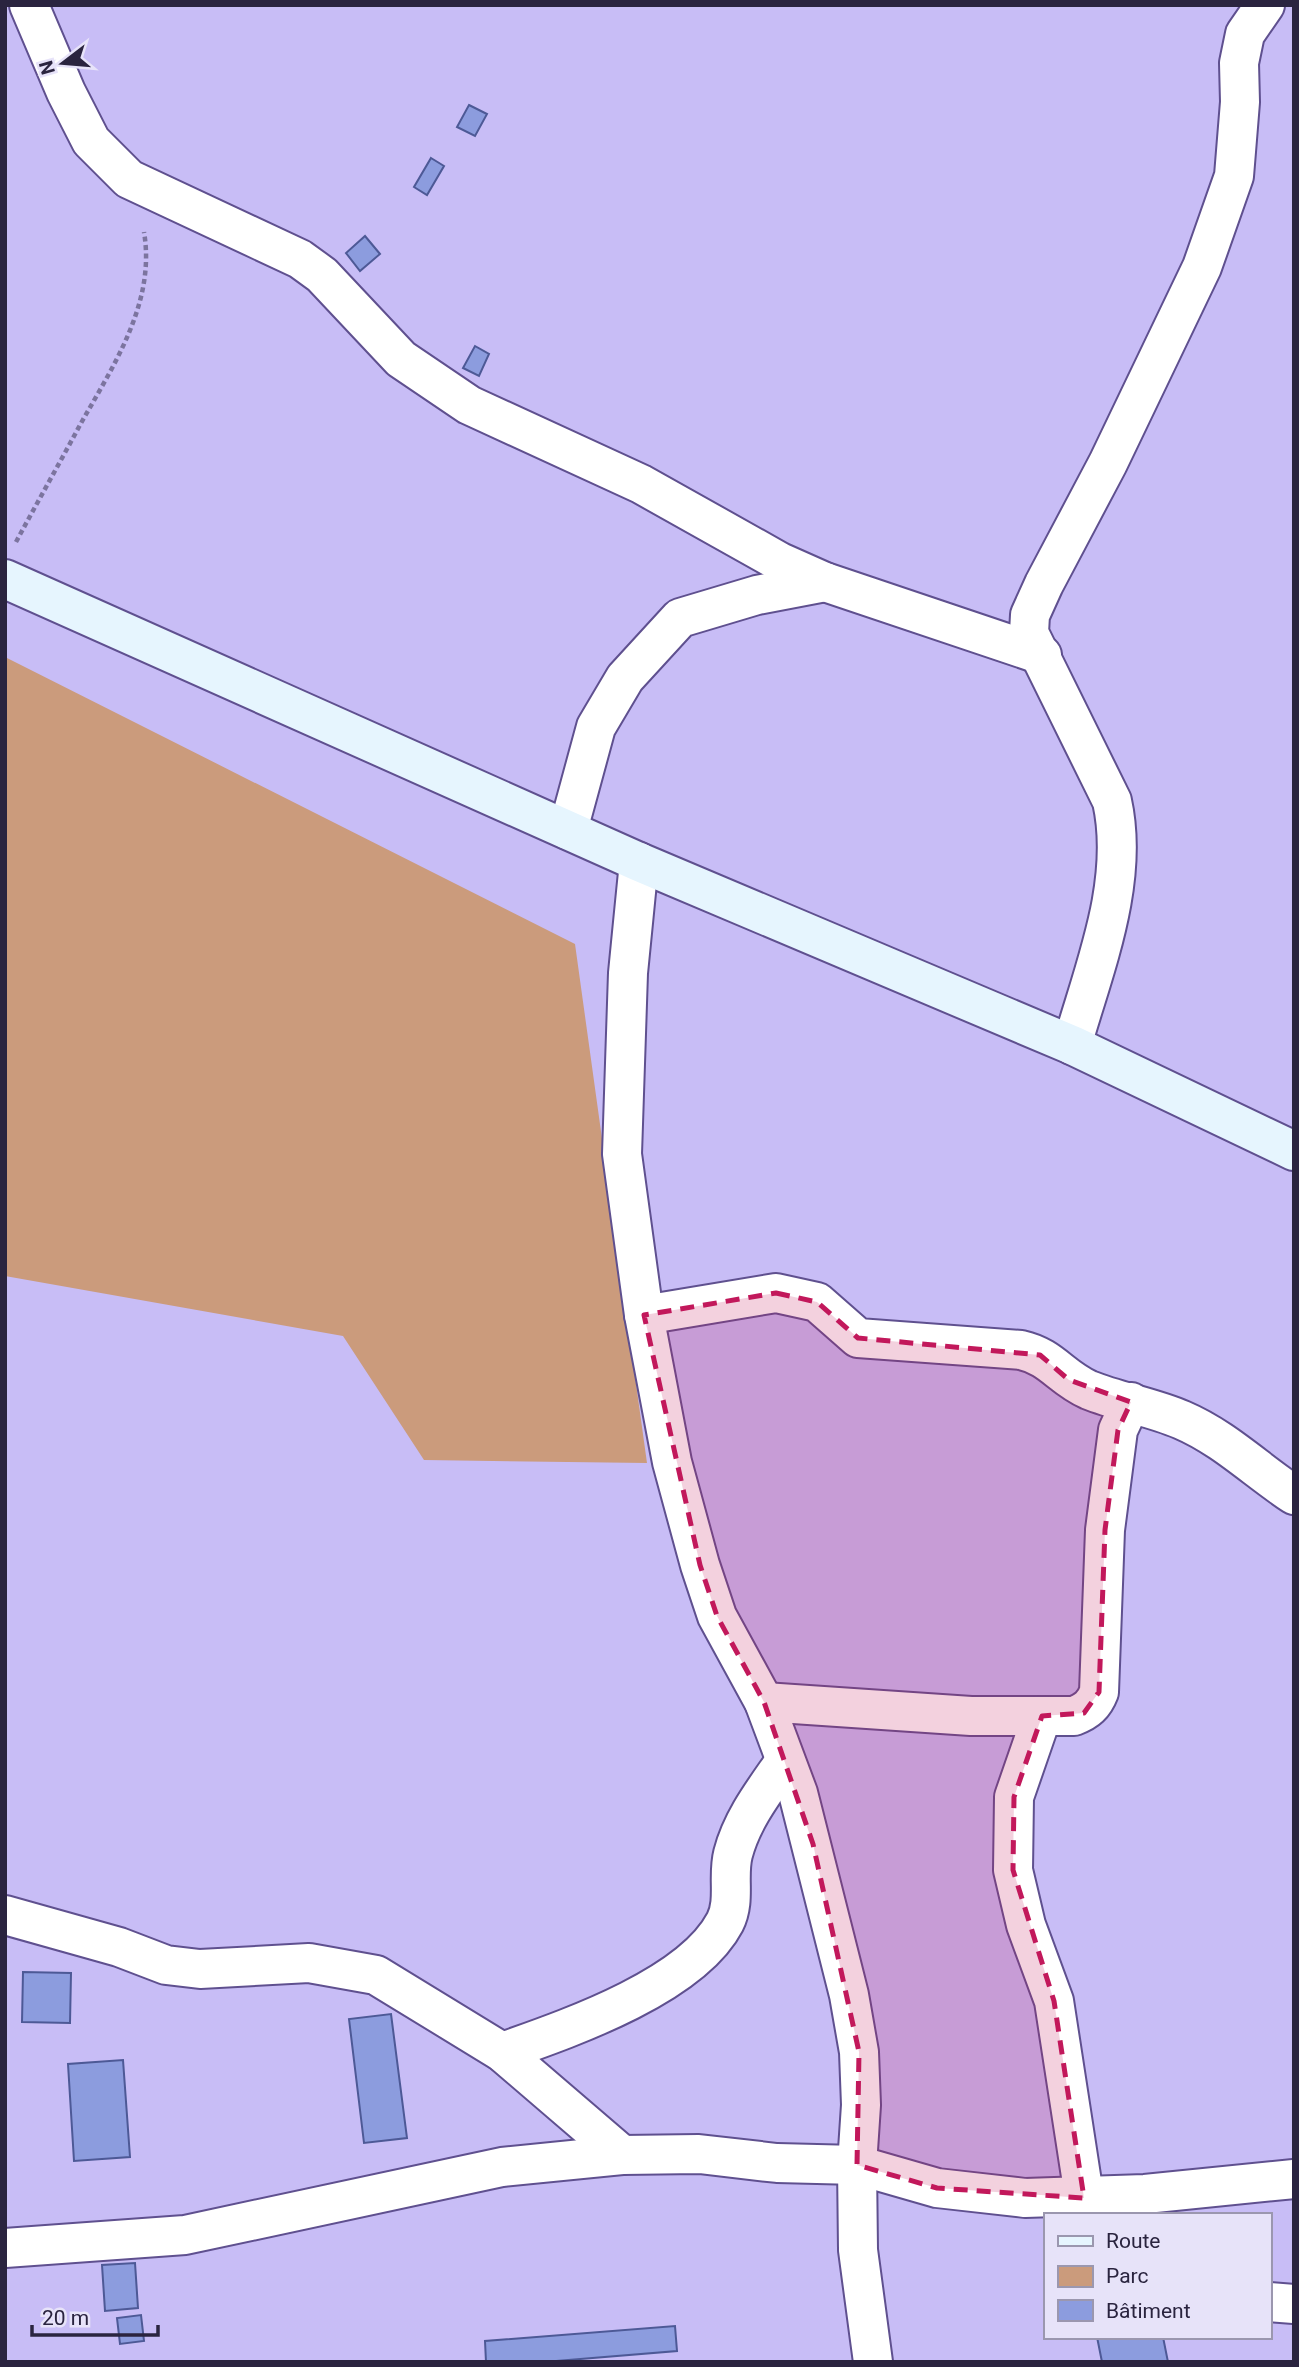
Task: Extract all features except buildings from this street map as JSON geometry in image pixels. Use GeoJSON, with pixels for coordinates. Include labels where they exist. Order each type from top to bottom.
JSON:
{"type":"FeatureCollection","features":[{"type":"Feature","properties":{"kind":"street"},"geometry":{"type":"LineString","coordinates":[[29,5],[66,92],[91,141],[129,179],[300,259],[322,275],[401,359],[469,405],[641,484],[780,562],[825,582],[1042,655]]}},
{"type":"Feature","properties":{"kind":"street"},"geometry":{"type":"LineString","coordinates":[[1072,1045],[1106,926],[1118,854],[1118,826],[1112,801],[1042,655],[1029,634],[1030,615],[1108,463],[1202,267],[1234,176],[1240,102],[1239,62],[1245,34],[1265,5]]}},
{"type":"Feature","properties":{"kind":"street"},"geometry":{"type":"LineString","coordinates":[[8,564],[568,830],[1072,1045],[1294,1151]]}},
{"type":"Feature","properties":{"kind":"street"},"geometry":{"type":"LineString","coordinates":[[568,830],[596,727],[625,678],[680,618],[757,596],[825,582]]}},
{"type":"Feature","properties":{"kind":"street"},"geometry":{"type":"LineString","coordinates":[[639,862],[628,973],[622,1154],[644,1315],[672,1462],[699,1565],[717,1616],[764,1702],[785,1761],[813,1844],[849,1995],[860,2078],[858,2250],[873,2362]]}},
{"type":"Feature","properties":{"kind":"street"},"geometry":{"type":"LineString","coordinates":[[644,1315],[776,1293],[802,1296],[817,1302],[859,1338],[1020,1350],[1040,1355],[1069,1380],[1091,1391],[1182,1420],[1223,1442],[1294,1495]]}},
{"type":"Feature","properties":{"kind":"street"},"geometry":{"type":"LineString","coordinates":[[764,1702],[971,1716],[1074,1716],[1084,1713],[1095,1702],[1099,1692],[1105,1530],[1118,1430],[1131,1402]]}},
{"type":"Feature","properties":{"kind":"street"},"geometry":{"type":"LineString","coordinates":[[1042,1716],[1014,1797],[1013,1870],[1026,1926],[1054,2001],[1086,2206]]}},
{"type":"Feature","properties":{"kind":"street"},"geometry":{"type":"LineString","coordinates":[[502,2052],[566,2030],[614,2008],[664,1981],[698,1954],[724,1923],[732,1902],[732,1856],[743,1825],[785,1761]]}},
{"type":"Feature","properties":{"kind":"street"},"geometry":{"type":"LineString","coordinates":[[5,1915],[119,1947],[166,1965],[200,1969],[309,1963],[376,1975],[502,2052],[622,2155]]}},
{"type":"Feature","properties":{"kind":"street"},"geometry":{"type":"LineString","coordinates":[[5,2248],[186,2235],[502,2167],[622,2155],[699,2154],[778,2163],[857,2165],[937,2188],[1086,2206],[1294,2179]]}},
{"type":"Feature","properties":{"kind":"street"},"geometry":{"type":"LineString","coordinates":[[1271,2302],[1294,2304]]}},
{"type":"Feature","properties":{"kind":"path"},"geometry":{"type":"LineString","coordinates":[[8,564],[123,348],[141,300],[148,265],[145,234],[129,179]]}},
{"type":"Feature","properties":{"kind":"highlighted area"},"geometry":{"type":"Polygon","coordinates":[[[776,1293],[802,1296],[817,1302],[858,1338],[1040,1355],[1069,1380],[1131,1402],[1118,1430],[1105,1530],[1099,1692],[1084,1713],[1042,1716],[1014,1797],[1013,1870],[1054,2001],[1084,2198],[937,2188],[857,2165],[859,2052],[813,1844],[764,1702],[717,1616],[700,1565],[644,1315],[776,1293]]]}},
{"type":"Feature","properties":{"kind":"green space"},"geometry":{"type":"Polygon","coordinates":[[[5,657],[575,944],[647,1463],[424,1460],[343,1336],[5,1276],[5,657]]]}}]}
